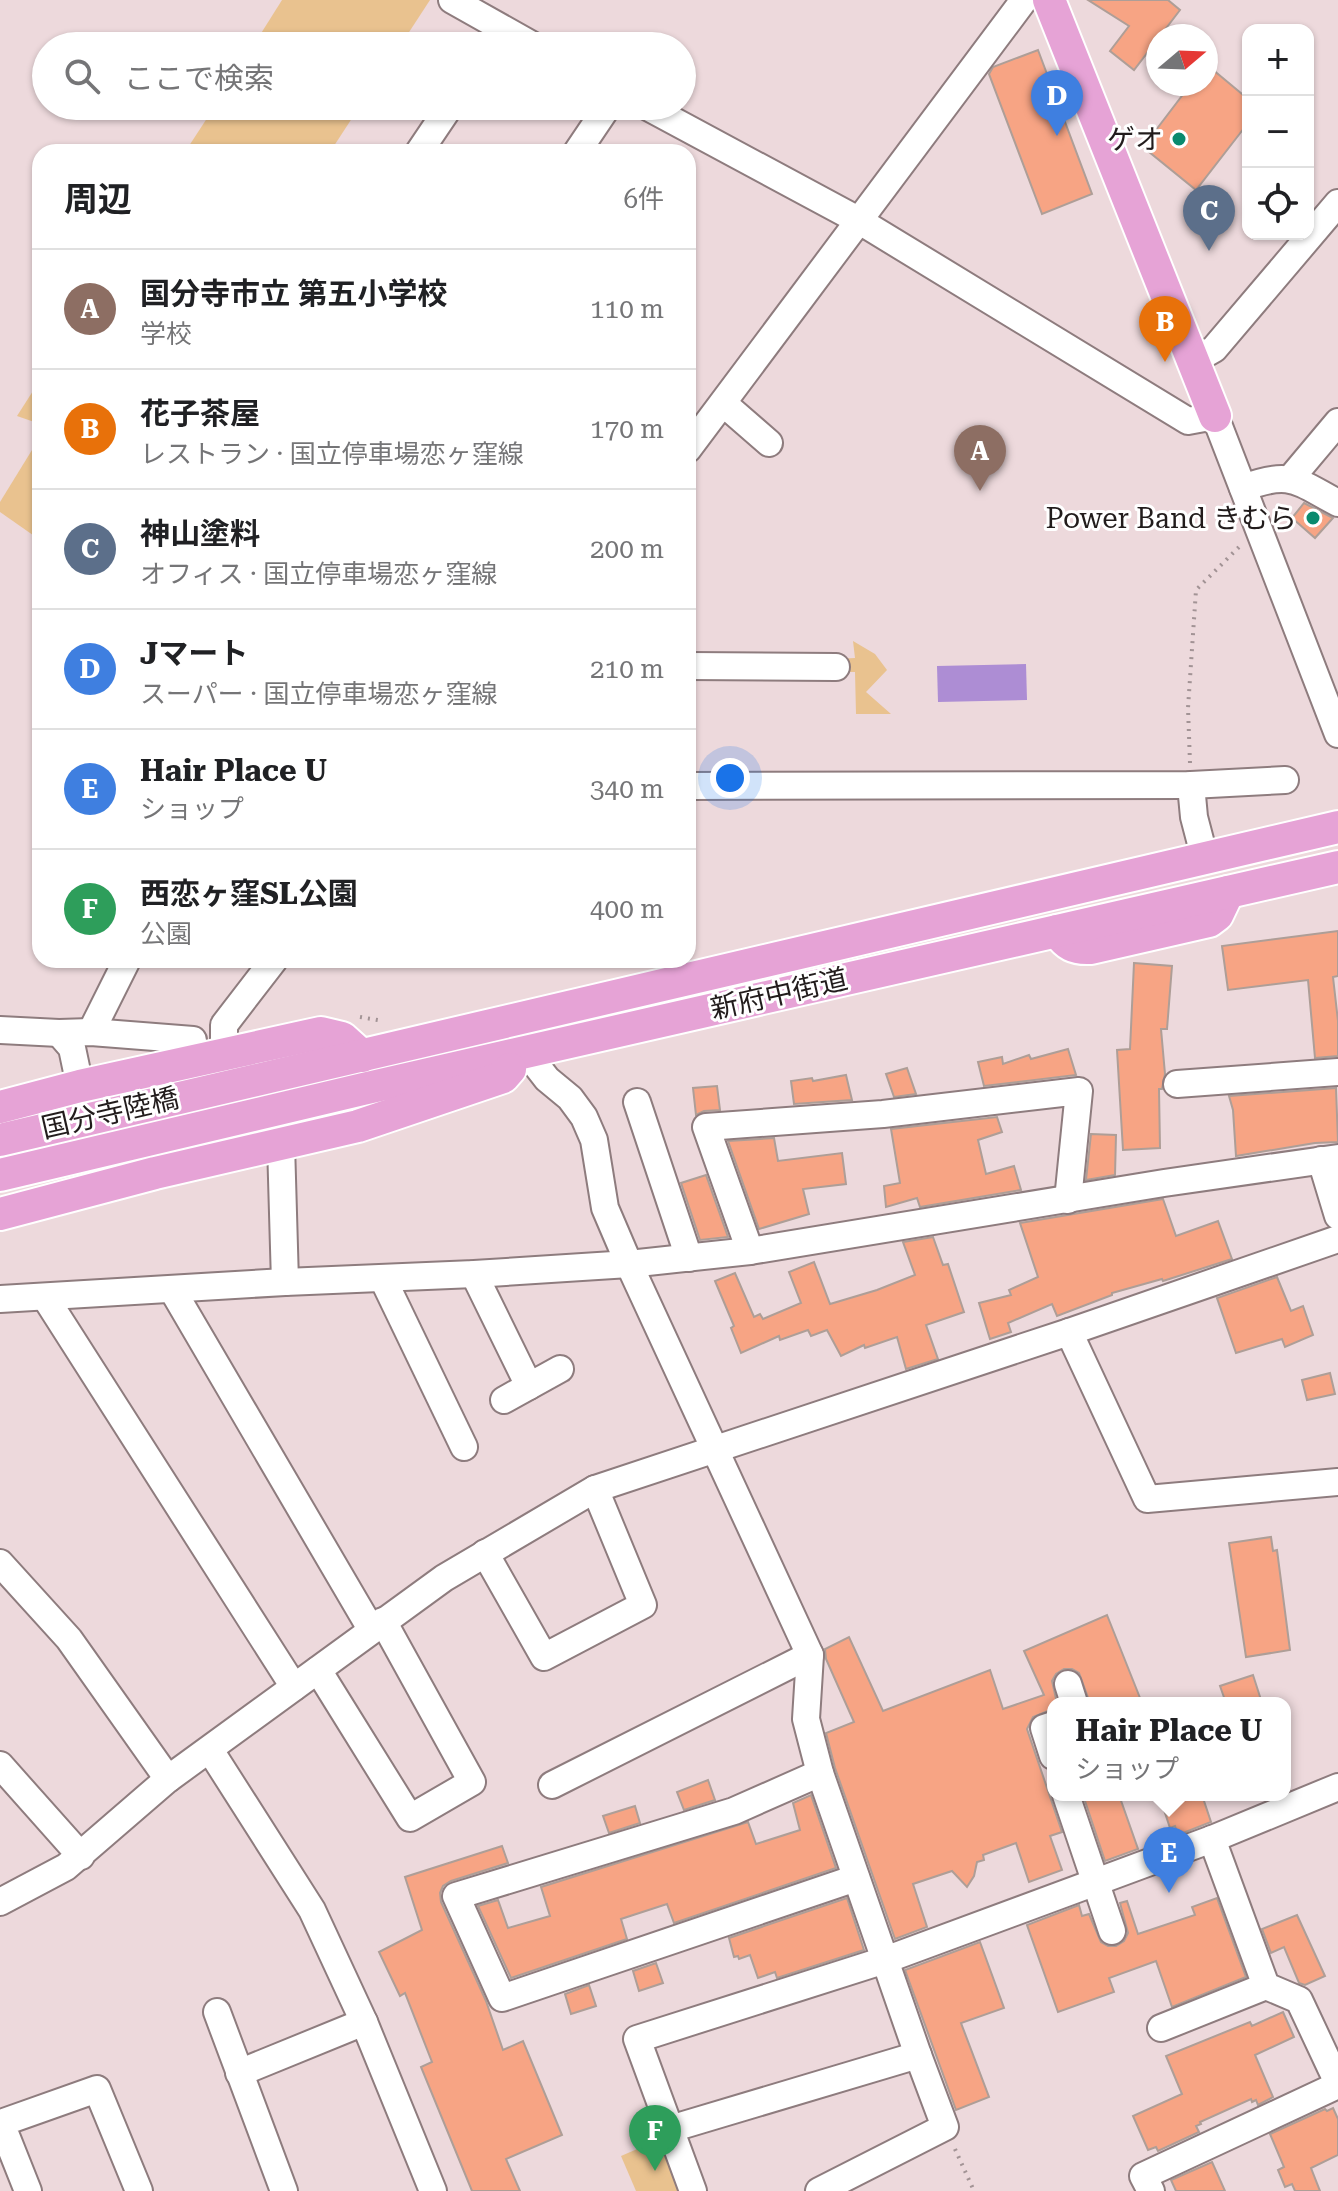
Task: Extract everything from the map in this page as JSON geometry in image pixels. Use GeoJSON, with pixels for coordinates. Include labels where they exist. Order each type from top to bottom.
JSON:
{"type":"FeatureCollection","features":[{"type":"Feature","properties":{"kind":"main road"},"geometry":{"type":"LineString","coordinates":[[1049,0],[1215,416]]}},
{"type":"Feature","properties":{"kind":"main road","name":"新府中街道"},"geometry":{"type":"LineString","coordinates":[[221,1087],[1338,827]]}},
{"type":"Feature","properties":{"kind":"main road","name":"新府中街道"},"geometry":{"type":"LineString","coordinates":[[854,942],[1034,921],[1338,851]]}},
{"type":"Feature","properties":{"kind":"main road","name":"新府中街道"},"geometry":{"type":"LineString","coordinates":[[219,1123],[1338,867]]}},
{"type":"Feature","properties":{"kind":"main road"},"geometry":{"type":"LineString","coordinates":[[0,1107],[80,1086],[321,1033],[342,1038],[362,1056]]}},
{"type":"Feature","properties":{"kind":"main road"},"geometry":{"type":"LineString","coordinates":[[0,1214],[155,1173],[358,1126],[503,1077],[526,1052]]}},
{"type":"Feature","properties":{"kind":"main road","name":"国分寺陸橋"},"geometry":{"type":"LineString","coordinates":[[0,1140],[221,1087]]}},
{"type":"Feature","properties":{"kind":"main road","name":"国分寺陸橋"},"geometry":{"type":"LineString","coordinates":[[0,1175],[219,1123]]}},
{"type":"Feature","properties":{"kind":"street"},"geometry":{"type":"LineString","coordinates":[[452,0],[489,32]]}},
{"type":"Feature","properties":{"kind":"street"},"geometry":{"type":"LineString","coordinates":[[696,438],[1024,0]]}},
{"type":"Feature","properties":{"kind":"street"},"geometry":{"type":"LineString","coordinates":[[424,144],[441,120]]}},
{"type":"Feature","properties":{"kind":"street"},"geometry":{"type":"LineString","coordinates":[[582,144],[599,120]]}},
{"type":"Feature","properties":{"kind":"street"},"geometry":{"type":"LineString","coordinates":[[672,120],[858,220],[1188,421],[1215,416],[1338,734]]}},
{"type":"Feature","properties":{"kind":"street"},"geometry":{"type":"LineString","coordinates":[[1193,361],[1214,349],[1338,203]]}},
{"type":"Feature","properties":{"kind":"street"},"geometry":{"type":"LineString","coordinates":[[723,403],[769,443]]}},
{"type":"Feature","properties":{"kind":"street"},"geometry":{"type":"LineString","coordinates":[[1291,478],[1338,422]]}},
{"type":"Feature","properties":{"kind":"street"},"geometry":{"type":"LineString","coordinates":[[1243,488],[1268,479],[1291,478],[1338,503]]}},
{"type":"Feature","properties":{"kind":"street"},"geometry":{"type":"LineString","coordinates":[[696,666],[836,667]]}},
{"type":"Feature","properties":{"kind":"street"},"geometry":{"type":"LineString","coordinates":[[696,786],[1191,785],[1285,780]]}},
{"type":"Feature","properties":{"kind":"street"},"geometry":{"type":"LineString","coordinates":[[1191,785],[1194,817],[1205,859]]}},
{"type":"Feature","properties":{"kind":"street"},"geometry":{"type":"LineString","coordinates":[[91,1032],[123,968]]}},
{"type":"Feature","properties":{"kind":"street"},"geometry":{"type":"LineString","coordinates":[[224,1054],[224,1025],[268,968]]}},
{"type":"Feature","properties":{"kind":"street"},"geometry":{"type":"LineString","coordinates":[[0,1030],[91,1032],[193,1040]]}},
{"type":"Feature","properties":{"kind":"street"},"geometry":{"type":"LineString","coordinates":[[59,1033],[72,1048],[80,1086]]}},
{"type":"Feature","properties":{"kind":"street"},"geometry":{"type":"LineString","coordinates":[[526,1052],[584,1117],[594,1140],[605,1208],[810,1655],[806,1719],[820,1773],[945,2127],[819,2191]]}},
{"type":"Feature","properties":{"kind":"street"},"geometry":{"type":"LineString","coordinates":[[1177,1084],[1338,1072]]}},
{"type":"Feature","properties":{"kind":"street"},"geometry":{"type":"LineString","coordinates":[[750,1251],[706,1127],[883,1114],[1079,1091],[1068,1200]]}},
{"type":"Feature","properties":{"kind":"street"},"geometry":{"type":"LineString","coordinates":[[637,1102],[689,1258]]}},
{"type":"Feature","properties":{"kind":"street"},"geometry":{"type":"LineString","coordinates":[[281,1144],[285,1282]]}},
{"type":"Feature","properties":{"kind":"street"},"geometry":{"type":"LineString","coordinates":[[0,1299],[474,1274],[689,1258],[1330,1159],[1338,1216]]}},
{"type":"Feature","properties":{"kind":"street"},"geometry":{"type":"LineString","coordinates":[[0,1902],[81,1856],[168,1779],[377,1625],[485,1553],[595,1489],[1338,1239]]}},
{"type":"Feature","properties":{"kind":"street"},"geometry":{"type":"LineString","coordinates":[[474,1274],[529,1386]]}},
{"type":"Feature","properties":{"kind":"street"},"geometry":{"type":"LineString","coordinates":[[383,1279],[464,1447]]}},
{"type":"Feature","properties":{"kind":"street"},"geometry":{"type":"LineString","coordinates":[[173,1291],[472,1782],[410,1818],[318,1670]]}},
{"type":"Feature","properties":{"kind":"street"},"geometry":{"type":"LineString","coordinates":[[45,1297],[294,1687]]}},
{"type":"Feature","properties":{"kind":"street"},"geometry":{"type":"LineString","coordinates":[[1069,1332],[1147,1499],[1338,1482]]}},
{"type":"Feature","properties":{"kind":"street"},"geometry":{"type":"LineString","coordinates":[[504,1400],[560,1369]]}},
{"type":"Feature","properties":{"kind":"street"},"geometry":{"type":"LineString","coordinates":[[485,1553],[544,1657],[643,1605],[595,1489]]}},
{"type":"Feature","properties":{"kind":"street"},"geometry":{"type":"LineString","coordinates":[[0,1563],[69,1639],[168,1779]]}},
{"type":"Feature","properties":{"kind":"street"},"geometry":{"type":"LineString","coordinates":[[552,1785],[810,1655]]}},
{"type":"Feature","properties":{"kind":"street"},"geometry":{"type":"LineString","coordinates":[[210,1750],[312,1910],[364,2022],[433,2191]]}},
{"type":"Feature","properties":{"kind":"street"},"geometry":{"type":"LineString","coordinates":[[0,1765],[81,1856]]}},
{"type":"Feature","properties":{"kind":"street"},"geometry":{"type":"LineString","coordinates":[[820,1773],[734,1811],[456,1896],[502,1998],[856,1878]]}},
{"type":"Feature","properties":{"kind":"street"},"geometry":{"type":"LineString","coordinates":[[693,2191],[637,2039],[885,1960],[1212,1839],[1338,1787]]}},
{"type":"Feature","properties":{"kind":"street"},"geometry":{"type":"LineString","coordinates":[[1068,1801],[1112,1931]]}},
{"type":"Feature","properties":{"kind":"street"},"geometry":{"type":"LineString","coordinates":[[1212,1839],[1266,1986]]}},
{"type":"Feature","properties":{"kind":"street"},"geometry":{"type":"LineString","coordinates":[[1151,2191],[1143,2176],[1338,2084],[1330,2044],[1299,2000],[1266,1986],[1161,2028]]}},
{"type":"Feature","properties":{"kind":"street"},"geometry":{"type":"LineString","coordinates":[[217,2012],[284,2191]]}},
{"type":"Feature","properties":{"kind":"street"},"geometry":{"type":"LineString","coordinates":[[239,2073],[364,2022]]}},
{"type":"Feature","properties":{"kind":"street"},"geometry":{"type":"LineString","coordinates":[[670,2129],[918,2055]]}},
{"type":"Feature","properties":{"kind":"street"},"geometry":{"type":"LineString","coordinates":[[28,2191],[1,2123],[97,2089],[139,2191]]}},
{"type":"Feature","properties":{"kind":"path"},"geometry":{"type":"LineString","coordinates":[[1191,785],[1188,708],[1196,590],[1259,529]]}},
{"type":"Feature","properties":{"kind":"path"},"geometry":{"type":"LineString","coordinates":[[945,2127],[974,2191]]}},
{"type":"Feature","properties":{"kind":"shaded area"},"geometry":{"type":"Polygon","coordinates":[[[282,0],[430,0],[409,32],[262,32],[282,0]]]}},
{"type":"Feature","properties":{"kind":"shaded area"},"geometry":{"type":"Polygon","coordinates":[[[206,120],[351,120],[335,144],[190,144],[206,120]]]}},
{"type":"Feature","properties":{"kind":"shaded area"},"geometry":{"type":"Polygon","coordinates":[[[32,393],[32,421],[17,416],[32,393]]]}},
{"type":"Feature","properties":{"kind":"shaded area"},"geometry":{"type":"Polygon","coordinates":[[[32,450],[32,534],[0,512],[0,502],[32,450]]]}},
{"type":"Feature","properties":{"kind":"shaded area"},"geometry":{"type":"Polygon","coordinates":[[[853,641],[875,654],[887,670],[866,692],[891,714],[856,714],[855,672],[836,672],[835,659],[855,658],[853,641]]]}},
{"type":"Feature","properties":{"kind":"shaded area"},"geometry":{"type":"Polygon","coordinates":[[[1026,664],[1027,700],[938,702],[937,666],[1026,664]]]}},
{"type":"Feature","properties":{"kind":"shaded area"},"geometry":{"type":"Polygon","coordinates":[[[672,2134],[688,2191],[636,2191],[621,2156],[672,2134]]]}},
{"type":"Feature","properties":{"kind":"building"},"geometry":{"type":"Polygon","coordinates":[[[1088,0],[1168,0],[1180,10],[1169,24],[1146,24],[1146,54],[1134,70],[1110,51],[1129,26],[1088,0]]]}},
{"type":"Feature","properties":{"kind":"building"},"geometry":{"type":"Polygon","coordinates":[[[1038,50],[1092,194],[1042,214],[989,74],[993,67],[1038,50]]]}},
{"type":"Feature","properties":{"kind":"building"},"geometry":{"type":"Polygon","coordinates":[[[1218,74],[1242,94],[1242,131],[1196,190],[1143,147],[1182,96],[1218,96],[1218,74]]]}},
{"type":"Feature","properties":{"kind":"building"},"geometry":{"type":"Polygon","coordinates":[[[1304,503],[1333,518],[1315,538],[1292,518],[1304,503]]]}},
{"type":"Feature","properties":{"kind":"building"},"geometry":{"type":"Polygon","coordinates":[[[1338,931],[1338,976],[1333,977],[1338,1056],[1315,1058],[1308,980],[1228,990],[1222,946],[1338,931]]]}},
{"type":"Feature","properties":{"kind":"building"},"geometry":{"type":"Polygon","coordinates":[[[1134,963],[1172,966],[1167,1029],[1161,1029],[1165,1074],[1162,1089],[1159,1089],[1160,1148],[1123,1150],[1117,1050],[1130,1049],[1134,963]]]}},
{"type":"Feature","properties":{"kind":"building"},"geometry":{"type":"Polygon","coordinates":[[[1068,1049],[1076,1075],[984,1086],[978,1062],[1002,1057],[1003,1064],[1029,1055],[1031,1059],[1068,1049]]]}},
{"type":"Feature","properties":{"kind":"building"},"geometry":{"type":"Polygon","coordinates":[[[907,1068],[916,1094],[894,1097],[886,1074],[907,1068]]]}},
{"type":"Feature","properties":{"kind":"building"},"geometry":{"type":"Polygon","coordinates":[[[846,1075],[852,1100],[794,1104],[791,1081],[846,1075]]]}},
{"type":"Feature","properties":{"kind":"building"},"geometry":{"type":"Polygon","coordinates":[[[717,1086],[720,1110],[696,1115],[693,1088],[717,1086]]]}},
{"type":"Feature","properties":{"kind":"building"},"geometry":{"type":"Polygon","coordinates":[[[1336,1088],[1338,1142],[1236,1156],[1229,1096],[1336,1088]]]}},
{"type":"Feature","properties":{"kind":"building"},"geometry":{"type":"Polygon","coordinates":[[[997,1117],[1002,1132],[978,1140],[986,1174],[1014,1166],[1021,1190],[920,1207],[917,1198],[886,1207],[884,1186],[900,1183],[891,1129],[997,1117]]]}},
{"type":"Feature","properties":{"kind":"building"},"geometry":{"type":"Polygon","coordinates":[[[1091,1134],[1116,1135],[1115,1175],[1086,1180],[1091,1134]]]}},
{"type":"Feature","properties":{"kind":"building"},"geometry":{"type":"Polygon","coordinates":[[[774,1138],[778,1161],[842,1153],[846,1184],[803,1189],[809,1214],[759,1229],[728,1141],[774,1138]]]}},
{"type":"Feature","properties":{"kind":"building"},"geometry":{"type":"Polygon","coordinates":[[[706,1175],[728,1237],[700,1240],[681,1183],[706,1175]]]}},
{"type":"Feature","properties":{"kind":"building"},"geometry":{"type":"Polygon","coordinates":[[[1163,1199],[1176,1236],[1218,1221],[1232,1259],[1112,1293],[1057,1316],[1052,1304],[1008,1323],[1011,1332],[990,1339],[979,1303],[1011,1295],[1009,1290],[1038,1277],[1020,1223],[1163,1199]]]}},
{"type":"Feature","properties":{"kind":"building"},"geometry":{"type":"Polygon","coordinates":[[[933,1237],[943,1265],[948,1264],[964,1312],[926,1325],[938,1359],[906,1369],[897,1337],[865,1348],[864,1345],[841,1356],[827,1330],[811,1336],[808,1330],[780,1340],[779,1336],[741,1353],[731,1328],[734,1326],[715,1281],[735,1273],[754,1317],[760,1314],[763,1319],[801,1303],[789,1272],[814,1262],[830,1304],[915,1275],[903,1242],[933,1237]]]}},
{"type":"Feature","properties":{"kind":"building"},"geometry":{"type":"Polygon","coordinates":[[[1277,1277],[1291,1311],[1303,1306],[1313,1335],[1285,1347],[1282,1339],[1236,1353],[1217,1298],[1277,1277]]]}},
{"type":"Feature","properties":{"kind":"building"},"geometry":{"type":"Polygon","coordinates":[[[1330,1373],[1335,1394],[1307,1400],[1302,1380],[1330,1373]]]}},
{"type":"Feature","properties":{"kind":"building"},"geometry":{"type":"Polygon","coordinates":[[[1271,1537],[1273,1551],[1277,1550],[1290,1650],[1246,1657],[1229,1543],[1271,1537]]]}},
{"type":"Feature","properties":{"kind":"building"},"geometry":{"type":"Polygon","coordinates":[[[1107,1615],[1140,1697],[1088,1697],[1079,1673],[1064,1669],[1056,1674],[1052,1681],[1056,1697],[1047,1697],[1047,1711],[1033,1717],[1027,1729],[1047,1788],[1047,1801],[1051,1801],[1062,1832],[1050,1836],[1062,1870],[1029,1882],[1016,1843],[983,1855],[984,1860],[977,1862],[974,1876],[967,1887],[952,1871],[913,1884],[927,1927],[895,1939],[835,1768],[826,1733],[854,1722],[826,1659],[825,1649],[849,1637],[883,1711],[990,1670],[1003,1709],[1044,1695],[1024,1651],[1107,1615]]]}},
{"type":"Feature","properties":{"kind":"building"},"geometry":{"type":"Polygon","coordinates":[[[1253,1675],[1260,1697],[1224,1697],[1220,1686],[1253,1675]]]}},
{"type":"Feature","properties":{"kind":"building"},"geometry":{"type":"Polygon","coordinates":[[[708,1780],[715,1800],[684,1810],[677,1792],[708,1780]]]}},
{"type":"Feature","properties":{"kind":"building"},"geometry":{"type":"Polygon","coordinates":[[[811,1795],[836,1868],[674,1923],[667,1904],[621,1919],[627,1939],[511,1978],[478,1906],[498,1900],[508,1928],[550,1916],[541,1887],[748,1822],[756,1844],[800,1830],[793,1803],[811,1795]]]}},
{"type":"Feature","properties":{"kind":"building"},"geometry":{"type":"Polygon","coordinates":[[[1085,1801],[1121,1801],[1138,1849],[1105,1861],[1085,1801]]]}},
{"type":"Feature","properties":{"kind":"building"},"geometry":{"type":"Polygon","coordinates":[[[1161,1801],[1204,1801],[1211,1822],[1178,1835],[1175,1826],[1170,1828],[1161,1801]]]}},
{"type":"Feature","properties":{"kind":"building"},"geometry":{"type":"Polygon","coordinates":[[[635,1806],[640,1823],[609,1833],[603,1816],[635,1806]]]}},
{"type":"Feature","properties":{"kind":"building"},"geometry":{"type":"Polygon","coordinates":[[[502,1846],[508,1863],[451,1881],[443,1886],[441,1902],[486,2001],[503,2050],[523,2041],[562,2135],[506,2159],[520,2191],[472,2191],[421,2067],[432,2062],[405,1993],[400,1996],[379,1952],[422,1930],[405,1877],[502,1846]]]}},
{"type":"Feature","properties":{"kind":"building"},"geometry":{"type":"Polygon","coordinates":[[[847,1898],[864,1950],[777,1978],[775,1972],[758,1978],[750,1955],[739,1959],[738,1956],[734,1957],[729,1938],[847,1898]]]}},
{"type":"Feature","properties":{"kind":"building"},"geometry":{"type":"Polygon","coordinates":[[[1217,1898],[1246,1977],[1172,2007],[1156,1961],[1109,1978],[1114,1992],[1058,2012],[1027,1925],[1079,1905],[1082,1916],[1089,1914],[1101,1942],[1116,1946],[1124,1941],[1128,1933],[1120,1903],[1127,1901],[1138,1934],[1195,1915],[1192,1907],[1217,1898]]]}},
{"type":"Feature","properties":{"kind":"building"},"geometry":{"type":"Polygon","coordinates":[[[1297,1915],[1325,1976],[1305,1985],[1299,1983],[1284,1947],[1271,1953],[1262,1929],[1297,1915]]]}},
{"type":"Feature","properties":{"kind":"building"},"geometry":{"type":"Polygon","coordinates":[[[980,1942],[1004,2008],[961,2023],[989,2097],[956,2110],[905,1970],[980,1942]]]}},
{"type":"Feature","properties":{"kind":"building"},"geometry":{"type":"Polygon","coordinates":[[[656,1963],[663,1983],[639,1991],[633,1971],[656,1963]]]}},
{"type":"Feature","properties":{"kind":"building"},"geometry":{"type":"Polygon","coordinates":[[[589,1985],[596,2006],[571,2014],[565,1994],[589,1985]]]}},
{"type":"Feature","properties":{"kind":"building"},"geometry":{"type":"Polygon","coordinates":[[[1283,2012],[1294,2037],[1255,2055],[1273,2097],[1258,2105],[1256,2100],[1252,2102],[1251,2099],[1200,2122],[1196,2126],[1199,2132],[1158,2151],[1156,2147],[1148,2150],[1133,2116],[1182,2094],[1166,2056],[1283,2012]]]}},
{"type":"Feature","properties":{"kind":"building"},"geometry":{"type":"Polygon","coordinates":[[[1333,2108],[1338,2119],[1338,2155],[1311,2168],[1320,2191],[1295,2191],[1292,2184],[1285,2187],[1278,2170],[1284,2167],[1270,2134],[1333,2108]]]}},
{"type":"Feature","properties":{"kind":"building"},"geometry":{"type":"Polygon","coordinates":[[[1212,2162],[1225,2191],[1176,2191],[1171,2180],[1212,2162]]]}},
{"type":"Feature","properties":{"kind":"place","name":"Jマート"},"geometry":{"type":"Point","coordinates":[1057,136]}},
{"type":"Feature","properties":{"kind":"place","name":"ゲオ"},"geometry":{"type":"Point","coordinates":[1179,139]}},
{"type":"Feature","properties":{"kind":"place","name":"神山塗料"},"geometry":{"type":"Point","coordinates":[1209,251]}},
{"type":"Feature","properties":{"kind":"place","name":"花子茶屋"},"geometry":{"type":"Point","coordinates":[1165,362]}},
{"type":"Feature","properties":{"kind":"place","name":"国分寺市立 第五小学校"},"geometry":{"type":"Point","coordinates":[980,491]}},
{"type":"Feature","properties":{"kind":"place","name":"Power Band きむら"},"geometry":{"type":"Point","coordinates":[1313,518]}},
{"type":"Feature","properties":{"kind":"place","name":"Hair Place U"},"geometry":{"type":"Point","coordinates":[1169,1893]}},
{"type":"Feature","properties":{"kind":"place","name":"西恋ヶ窪SL公園"},"geometry":{"type":"Point","coordinates":[655,2171]}}]}
